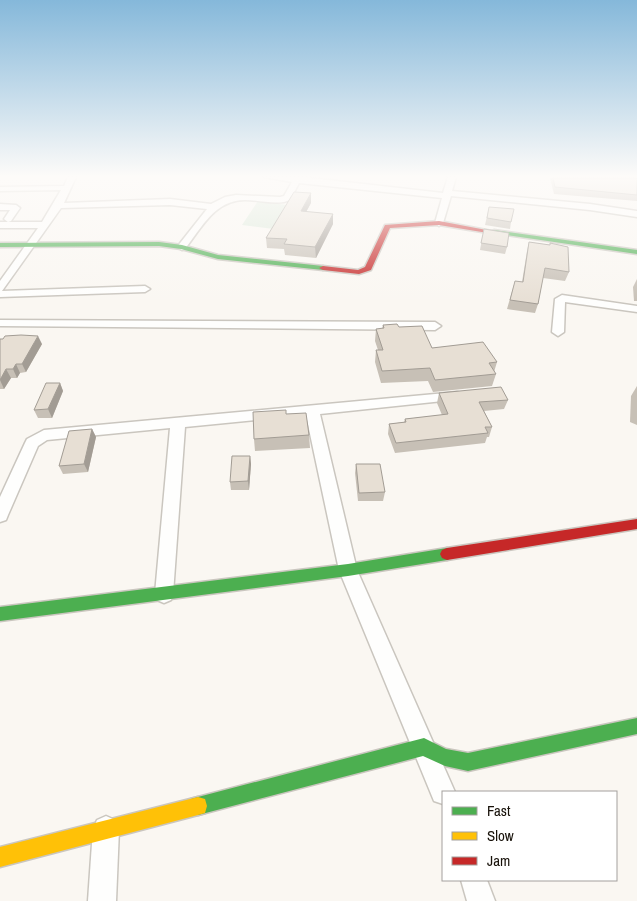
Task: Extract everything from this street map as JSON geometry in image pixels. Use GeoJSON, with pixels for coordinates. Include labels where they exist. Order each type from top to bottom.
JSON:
{"type":"FeatureCollection","features":[{"type":"Feature","properties":{"kind":"street"},"geometry":{"type":"LineString","coordinates":[[0,288],[48,219]]}},
{"type":"Feature","properties":{"kind":"street"},"geometry":{"type":"LineString","coordinates":[[182,247],[203,219]]}},
{"type":"Feature","properties":{"kind":"street"},"geometry":{"type":"LineString","coordinates":[[439,223],[440,219]]}},
{"type":"Feature","properties":{"kind":"street"},"geometry":{"type":"LineString","coordinates":[[4,222],[44,225]]}},
{"type":"Feature","properties":{"kind":"street"},"geometry":{"type":"LineString","coordinates":[[0,245],[159,244],[182,247],[218,257],[359,272],[368,268],[388,225],[439,223],[530,238],[637,252]]}},
{"type":"Feature","properties":{"kind":"street"},"geometry":{"type":"LineString","coordinates":[[0,294],[145,289]]}},
{"type":"Feature","properties":{"kind":"street"},"geometry":{"type":"LineString","coordinates":[[558,332],[560,299],[562,298],[637,309]]}},
{"type":"Feature","properties":{"kind":"street"},"geometry":{"type":"LineString","coordinates":[[0,323],[435,326]]}},
{"type":"Feature","properties":{"kind":"street"},"geometry":{"type":"LineString","coordinates":[[0,515],[32,443],[38,438],[51,434],[476,394]]}},
{"type":"Feature","properties":{"kind":"street"},"geometry":{"type":"LineString","coordinates":[[312,410],[348,570],[443,791]]}},
{"type":"Feature","properties":{"kind":"street"},"geometry":{"type":"LineString","coordinates":[[164,594],[178,422]]}},
{"type":"Feature","properties":{"kind":"street"},"geometry":{"type":"LineString","coordinates":[[0,614],[348,570],[637,524]]}},
{"type":"Feature","properties":{"kind":"street"},"geometry":{"type":"LineString","coordinates":[[0,857],[424,747],[445,757],[468,762],[637,726]]}},
{"type":"Feature","properties":{"kind":"street"},"geometry":{"type":"LineString","coordinates":[[102,901],[106,829]]}},
{"type":"Feature","properties":{"kind":"street"},"geometry":{"type":"LineString","coordinates":[[474,881],[481,901]]}},
{"type":"Feature","properties":{"kind":"green space"},"geometry":{"type":"Polygon","coordinates":[[[246,219],[279,219],[274,229],[242,225],[246,219]]]}},
{"type":"Feature","properties":{"kind":"building"},"geometry":{"type":"Polygon","coordinates":[[[278,219],[330,219],[315,247],[284,244],[287,239],[266,238],[278,219]]]}},
{"type":"Feature","properties":{"kind":"building"},"geometry":{"type":"Polygon","coordinates":[[[493,219],[512,219],[511,222],[493,219]]]}},
{"type":"Feature","properties":{"kind":"building"},"geometry":{"type":"Polygon","coordinates":[[[484,229],[509,233],[507,247],[481,243],[484,229]]]}},
{"type":"Feature","properties":{"kind":"building"},"geometry":{"type":"Polygon","coordinates":[[[529,242],[550,245],[550,243],[568,247],[569,272],[545,268],[538,304],[510,300],[515,281],[523,282],[529,242]]]}},
{"type":"Feature","properties":{"kind":"building"},"geometry":{"type":"Polygon","coordinates":[[[397,324],[399,327],[422,326],[432,348],[483,342],[497,362],[489,363],[496,374],[435,380],[430,368],[382,371],[376,350],[383,350],[376,329],[384,328],[383,325],[397,324]]]}},
{"type":"Feature","properties":{"kind":"building"},"geometry":{"type":"Polygon","coordinates":[[[5,336],[38,336],[22,364],[16,364],[13,369],[6,369],[0,380],[0,339],[3,339],[5,336]]]}},
{"type":"Feature","properties":{"kind":"building"},"geometry":{"type":"Polygon","coordinates":[[[46,383],[60,383],[48,409],[34,410],[46,383]]]}},
{"type":"Feature","properties":{"kind":"building"},"geometry":{"type":"Polygon","coordinates":[[[501,387],[508,400],[479,402],[492,427],[485,427],[488,433],[396,443],[389,424],[406,422],[405,419],[448,414],[439,393],[501,387]]]}},
{"type":"Feature","properties":{"kind":"building"},"geometry":{"type":"Polygon","coordinates":[[[286,410],[286,414],[306,413],[309,435],[254,439],[253,412],[286,410]]]}},
{"type":"Feature","properties":{"kind":"building"},"geometry":{"type":"Polygon","coordinates":[[[92,429],[84,464],[59,466],[69,431],[92,429]]]}},
{"type":"Feature","properties":{"kind":"building"},"geometry":{"type":"Polygon","coordinates":[[[232,456],[250,456],[248,481],[230,482],[232,456]]]}},
{"type":"Feature","properties":{"kind":"building"},"geometry":{"type":"Polygon","coordinates":[[[356,464],[380,464],[385,492],[359,493],[356,464]]]}},
{"type":"Feature","properties":{"kind":"traffic: fast"},"geometry":{"type":"LineString","coordinates":[[494,232],[637,252]]}},
{"type":"Feature","properties":{"kind":"traffic: fast"},"geometry":{"type":"LineString","coordinates":[[0,245],[159,244],[182,247],[218,257],[323,268]]}},
{"type":"Feature","properties":{"kind":"traffic: fast"},"geometry":{"type":"LineString","coordinates":[[0,614],[348,570],[447,554]]}},
{"type":"Feature","properties":{"kind":"traffic: fast"},"geometry":{"type":"LineString","coordinates":[[198,806],[424,747],[445,757],[468,762],[637,726]]}},
{"type":"Feature","properties":{"kind":"traffic: slow"},"geometry":{"type":"LineString","coordinates":[[0,857],[198,806]]}},
{"type":"Feature","properties":{"kind":"traffic: jam"},"geometry":{"type":"LineString","coordinates":[[323,268],[359,272],[368,268],[387,226],[439,223],[494,232]]}},
{"type":"Feature","properties":{"kind":"traffic: jam"},"geometry":{"type":"LineString","coordinates":[[447,554],[637,524]]}}]}
